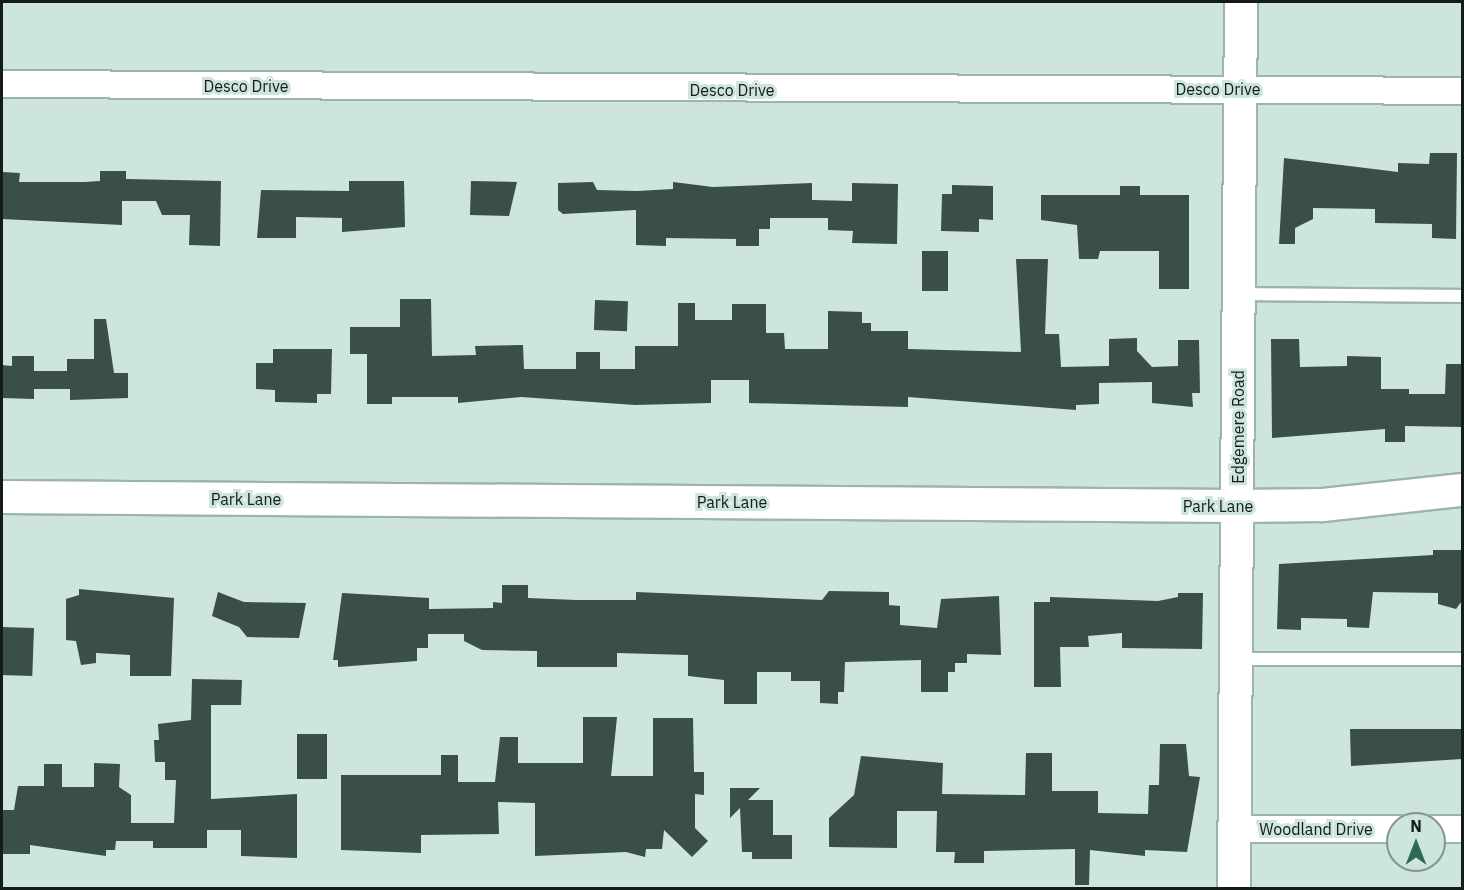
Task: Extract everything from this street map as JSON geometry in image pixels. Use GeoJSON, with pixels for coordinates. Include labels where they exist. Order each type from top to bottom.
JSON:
{"type":"FeatureCollection","features":[{"type":"Feature","properties":{"kind":"street","name":"Edgemere Road"},"geometry":{"type":"LineString","coordinates":[[1234,888],[1241,2]]}},
{"type":"Feature","properties":{"kind":"street","name":"Desco Drive"},"geometry":{"type":"LineString","coordinates":[[2,84],[1462,91]]}},
{"type":"Feature","properties":{"kind":"street","name":"Park Lane"},"geometry":{"type":"LineString","coordinates":[[2,497],[1238,506],[1323,505],[1462,490]]}},
{"type":"Feature","properties":{"kind":"street","name":"Woodland Drive"},"geometry":{"type":"LineString","coordinates":[[1235,829],[1386,829]]}},
{"type":"Feature","properties":{"kind":"street"},"geometry":{"type":"LineString","coordinates":[[1446,829],[1462,829]]}},
{"type":"Feature","properties":{"kind":"lane"},"geometry":{"type":"LineString","coordinates":[[1239,294],[1462,296]]}},
{"type":"Feature","properties":{"kind":"lane"},"geometry":{"type":"LineString","coordinates":[[1236,659],[1462,658]]}},
{"type":"Feature","properties":{"kind":"building"},"geometry":{"type":"Polygon","coordinates":[[[1430,153],[1457,153],[1456,239],[1432,238],[1432,224],[1375,223],[1375,209],[1313,208],[1313,219],[1295,228],[1295,244],[1279,244],[1284,158],[1398,172],[1398,163],[1429,164],[1430,153]]]}},
{"type":"Feature","properties":{"kind":"building"},"geometry":{"type":"Polygon","coordinates":[[[100,171],[126,171],[126,179],[221,181],[220,246],[189,245],[190,215],[162,215],[156,201],[122,201],[122,225],[2,219],[2,172],[20,173],[19,182],[85,182],[100,181],[100,171]]]}},
{"type":"Feature","properties":{"kind":"building"},"geometry":{"type":"Polygon","coordinates":[[[349,181],[404,181],[405,227],[342,232],[342,218],[296,217],[296,238],[257,238],[261,190],[349,191],[349,181]]]}},
{"type":"Feature","properties":{"kind":"building"},"geometry":{"type":"Polygon","coordinates":[[[471,181],[517,182],[509,216],[470,215],[471,181]]]}},
{"type":"Feature","properties":{"kind":"building"},"geometry":{"type":"Polygon","coordinates":[[[593,182],[597,190],[637,191],[673,189],[673,182],[713,187],[812,183],[812,200],[852,201],[852,183],[898,184],[897,244],[852,243],[853,231],[828,230],[828,218],[770,218],[770,229],[759,229],[759,246],[736,246],[736,239],[666,238],[666,246],[636,245],[636,210],[563,214],[558,210],[558,183],[593,182]]]}},
{"type":"Feature","properties":{"kind":"building"},"geometry":{"type":"Polygon","coordinates":[[[952,185],[993,186],[993,220],[979,219],[979,232],[941,231],[942,194],[952,194],[952,185]]]}},
{"type":"Feature","properties":{"kind":"building"},"geometry":{"type":"Polygon","coordinates":[[[1120,186],[1140,186],[1140,195],[1189,195],[1189,289],[1159,289],[1159,251],[1100,251],[1098,259],[1079,259],[1077,225],[1041,220],[1041,195],[1120,195],[1120,186]]]}},
{"type":"Feature","properties":{"kind":"building"},"geometry":{"type":"Polygon","coordinates":[[[922,251],[948,251],[948,291],[922,291],[922,251]]]}},
{"type":"Feature","properties":{"kind":"building"},"geometry":{"type":"Polygon","coordinates":[[[1016,259],[1048,259],[1045,334],[1059,334],[1061,367],[1109,366],[1109,339],[1137,338],[1137,351],[1152,367],[1178,366],[1178,340],[1199,340],[1200,393],[1192,393],[1193,407],[1152,403],[1152,382],[1099,383],[1099,404],[1076,405],[1076,410],[908,397],[908,407],[749,403],[749,380],[711,380],[711,403],[635,405],[521,397],[458,403],[458,397],[392,397],[392,404],[367,404],[367,354],[350,354],[350,327],[400,327],[400,299],[431,299],[432,356],[476,355],[475,346],[523,345],[524,369],[576,369],[576,352],[600,352],[600,369],[635,369],[635,346],[678,346],[678,303],[695,303],[695,320],[732,320],[732,304],[766,304],[766,333],[784,333],[785,349],[828,349],[828,311],[862,312],[862,323],[871,323],[871,331],[908,331],[908,349],[1021,352],[1016,259]]]}},
{"type":"Feature","properties":{"kind":"building"},"geometry":{"type":"Polygon","coordinates":[[[595,300],[628,301],[627,331],[594,330],[595,300]]]}},
{"type":"Feature","properties":{"kind":"building"},"geometry":{"type":"Polygon","coordinates":[[[94,319],[106,319],[114,373],[128,373],[128,398],[70,400],[70,389],[34,389],[34,399],[2,398],[2,365],[12,366],[12,356],[34,356],[34,371],[67,371],[67,359],[94,359],[94,319]]]}},
{"type":"Feature","properties":{"kind":"building"},"geometry":{"type":"Polygon","coordinates":[[[1271,339],[1299,339],[1300,367],[1347,366],[1347,356],[1381,357],[1381,389],[1409,389],[1409,394],[1445,394],[1446,364],[1462,364],[1462,427],[1405,426],[1405,442],[1385,442],[1385,429],[1272,438],[1271,339]]]}},
{"type":"Feature","properties":{"kind":"building"},"geometry":{"type":"Polygon","coordinates":[[[273,349],[332,349],[331,394],[317,394],[317,403],[275,402],[275,390],[256,389],[256,363],[273,363],[273,349]]]}},
{"type":"Feature","properties":{"kind":"building"},"geometry":{"type":"Polygon","coordinates":[[[1433,550],[1462,550],[1462,601],[1456,609],[1438,604],[1438,593],[1373,592],[1369,628],[1347,627],[1347,619],[1301,618],[1301,630],[1277,629],[1279,564],[1433,555],[1433,550]]]}},
{"type":"Feature","properties":{"kind":"building"},"geometry":{"type":"Polygon","coordinates":[[[502,585],[528,585],[528,598],[576,600],[636,600],[636,592],[822,600],[829,591],[889,592],[889,605],[900,606],[900,625],[937,628],[941,599],[999,596],[1001,655],[967,654],[967,663],[955,663],[955,672],[948,672],[948,692],[921,692],[921,660],[845,662],[844,692],[838,692],[838,704],[820,703],[820,681],[791,681],[791,672],[757,672],[757,704],[724,704],[724,680],[688,676],[688,655],[617,653],[617,667],[537,667],[537,651],[482,650],[464,641],[464,634],[428,634],[428,648],[417,648],[417,661],[338,667],[338,660],[333,660],[342,593],[429,598],[429,609],[493,608],[493,602],[502,603],[502,585]]]}},
{"type":"Feature","properties":{"kind":"building"},"geometry":{"type":"Polygon","coordinates":[[[79,589],[174,598],[171,676],[130,676],[130,655],[96,653],[96,663],[81,665],[76,641],[66,640],[66,599],[79,595],[79,589]]]}},
{"type":"Feature","properties":{"kind":"building"},"geometry":{"type":"Polygon","coordinates":[[[218,592],[244,602],[306,603],[299,638],[247,637],[239,627],[212,616],[218,592]]]}},
{"type":"Feature","properties":{"kind":"building"},"geometry":{"type":"Polygon","coordinates":[[[1178,593],[1203,593],[1202,649],[1122,648],[1122,633],[1088,636],[1089,647],[1060,647],[1061,687],[1034,687],[1034,602],[1050,602],[1050,597],[1158,601],[1178,597],[1178,593]]]}},
{"type":"Feature","properties":{"kind":"building"},"geometry":{"type":"Polygon","coordinates":[[[2,627],[34,628],[32,676],[2,675],[2,627]]]}},
{"type":"Feature","properties":{"kind":"building"},"geometry":{"type":"Polygon","coordinates":[[[192,679],[242,680],[241,705],[211,705],[211,799],[297,794],[297,858],[241,856],[241,830],[207,830],[207,848],[153,848],[153,841],[116,841],[115,850],[106,850],[106,856],[30,845],[30,854],[2,854],[2,810],[14,810],[18,786],[44,786],[44,764],[62,764],[62,787],[94,787],[94,763],[120,764],[119,787],[131,795],[131,823],[174,823],[176,780],[165,780],[165,762],[155,762],[154,740],[159,740],[158,724],[191,720],[192,679]]]}},
{"type":"Feature","properties":{"kind":"building"},"geometry":{"type":"Polygon","coordinates":[[[583,717],[617,717],[611,776],[653,776],[653,718],[693,718],[694,772],[704,772],[704,795],[695,794],[695,828],[708,841],[692,857],[664,830],[662,849],[646,849],[645,857],[626,852],[535,856],[535,803],[498,802],[499,834],[421,835],[421,853],[341,850],[341,775],[441,775],[441,755],[458,755],[458,782],[495,782],[500,737],[518,737],[518,763],[583,763],[583,717]]]}},
{"type":"Feature","properties":{"kind":"building"},"geometry":{"type":"Polygon","coordinates":[[[1350,729],[1462,729],[1462,759],[1351,766],[1350,729]]]}},
{"type":"Feature","properties":{"kind":"building"},"geometry":{"type":"Polygon","coordinates":[[[297,734],[327,734],[327,779],[297,779],[297,734]]]}},
{"type":"Feature","properties":{"kind":"building"},"geometry":{"type":"Polygon","coordinates":[[[1160,744],[1186,744],[1189,776],[1200,777],[1187,852],[1145,850],[1145,856],[1090,850],[1089,885],[1075,885],[1075,849],[984,851],[984,863],[954,863],[955,852],[936,852],[937,811],[897,811],[897,848],[829,847],[829,818],[854,795],[861,756],[943,763],[942,794],[1025,795],[1026,753],[1052,753],[1052,791],[1098,791],[1098,813],[1148,814],[1149,785],[1159,785],[1160,744]]]}},
{"type":"Feature","properties":{"kind":"building"},"geometry":{"type":"Polygon","coordinates":[[[730,788],[760,788],[748,800],[773,800],[773,835],[792,835],[792,859],[752,859],[752,852],[742,852],[740,808],[730,818],[730,788]]]}}]}
